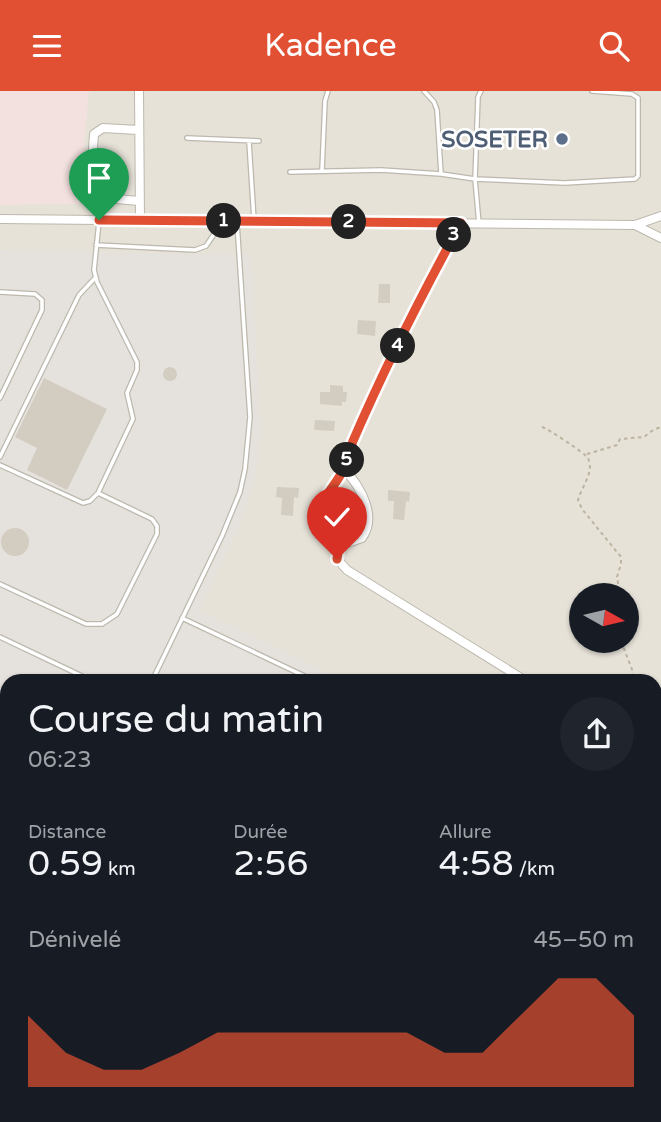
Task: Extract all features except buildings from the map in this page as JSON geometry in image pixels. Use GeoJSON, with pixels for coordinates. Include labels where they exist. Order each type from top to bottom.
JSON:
{"type":"FeatureCollection","features":[{"type":"Feature","properties":{"kind":"street"},"geometry":{"type":"LineString","coordinates":[[139,91],[140,220]]}},
{"type":"Feature","properties":{"kind":"street"},"geometry":{"type":"LineString","coordinates":[[138,130],[103,128],[94,134],[90,191],[95,197],[139,201]]}},
{"type":"Feature","properties":{"kind":"street"},"geometry":{"type":"LineString","coordinates":[[0,219],[635,225],[661,216]]}},
{"type":"Feature","properties":{"kind":"street"},"geometry":{"type":"LineString","coordinates":[[339,546],[321,531],[317,519],[322,503],[344,469],[352,444],[372,401],[431,278],[461,223]]}},
{"type":"Feature","properties":{"kind":"street"},"geometry":{"type":"LineString","coordinates":[[635,225],[661,238]]}},
{"type":"Feature","properties":{"kind":"street"},"geometry":{"type":"LineString","coordinates":[[339,546],[362,538],[369,523],[369,515],[360,491],[344,469]]}},
{"type":"Feature","properties":{"kind":"street"},"geometry":{"type":"LineString","coordinates":[[339,546],[337,559],[347,569],[515,674]]}},
{"type":"Feature","properties":{"kind":"lane"},"geometry":{"type":"LineString","coordinates":[[322,170],[325,101],[328,91]]}},
{"type":"Feature","properties":{"kind":"lane"},"geometry":{"type":"LineString","coordinates":[[424,91],[434,101],[437,110],[442,174]]}},
{"type":"Feature","properties":{"kind":"lane"},"geometry":{"type":"LineString","coordinates":[[479,224],[475,179],[478,97],[481,91]]}},
{"type":"Feature","properties":{"kind":"lane"},"geometry":{"type":"LineString","coordinates":[[290,172],[322,170],[442,174],[475,179],[565,183],[635,179],[638,176],[638,99],[632,94],[592,91]]}},
{"type":"Feature","properties":{"kind":"lane"},"geometry":{"type":"LineString","coordinates":[[187,138],[259,141]]}},
{"type":"Feature","properties":{"kind":"lane"},"geometry":{"type":"LineString","coordinates":[[249,142],[254,221]]}},
{"type":"Feature","properties":{"kind":"lane"},"geometry":{"type":"LineString","coordinates":[[0,465],[83,503],[90,501],[98,493],[133,419],[127,393],[137,362],[96,277],[99,220]]}},
{"type":"Feature","properties":{"kind":"lane"},"geometry":{"type":"LineString","coordinates":[[96,245],[195,250],[206,246],[223,221]]}},
{"type":"Feature","properties":{"kind":"lane"},"geometry":{"type":"LineString","coordinates":[[155,674],[222,536],[240,492],[249,439],[249,399],[236,221]]}},
{"type":"Feature","properties":{"kind":"lane"},"geometry":{"type":"LineString","coordinates":[[0,457],[79,295],[96,277]]}},
{"type":"Feature","properties":{"kind":"lane"},"geometry":{"type":"LineString","coordinates":[[0,292],[35,294],[42,300],[43,310],[0,398]]}},
{"type":"Feature","properties":{"kind":"lane"},"geometry":{"type":"LineString","coordinates":[[0,584],[86,624],[109,621],[121,607],[157,534],[157,526],[152,519],[98,493]]}},
{"type":"Feature","properties":{"kind":"lane"},"geometry":{"type":"LineString","coordinates":[[182,618],[300,674]]}},
{"type":"Feature","properties":{"kind":"lane"},"geometry":{"type":"LineString","coordinates":[[0,637],[78,674]]}},
{"type":"Feature","properties":{"kind":"path"},"geometry":{"type":"LineString","coordinates":[[542,426],[586,455],[590,469],[578,500],[582,509],[621,557],[618,583]]}},
{"type":"Feature","properties":{"kind":"path"},"geometry":{"type":"LineString","coordinates":[[586,455],[617,445],[620,439],[644,437],[661,427]]}},
{"type":"Feature","properties":{"kind":"path"},"geometry":{"type":"LineString","coordinates":[[626,653],[633,674]]}},
{"type":"Feature","properties":{"kind":"shaded area"},"geometry":{"type":"Polygon","coordinates":[[[0,91],[661,91],[661,674],[0,674],[0,91]]]}},
{"type":"Feature","properties":{"kind":"shaded area"},"geometry":{"type":"Polygon","coordinates":[[[0,91],[89,91],[79,204],[0,205],[0,91]]]}},
{"type":"Feature","properties":{"kind":"shaded area"},"geometry":{"type":"Polygon","coordinates":[[[0,250],[251,255],[261,434],[255,476],[243,518],[199,610],[330,674],[0,674],[0,250]]]}},
{"type":"Feature","properties":{"kind":"place","name":"SOSETER"},"geometry":{"type":"Point","coordinates":[562,139]}},
{"type":"Feature","properties":{"kind":"route"},"geometry":{"type":"LineString","coordinates":[[99,220],[461,223],[431,278],[372,401],[352,444],[344,469],[322,503],[317,525],[326,537],[339,546],[337,559]]}}]}
